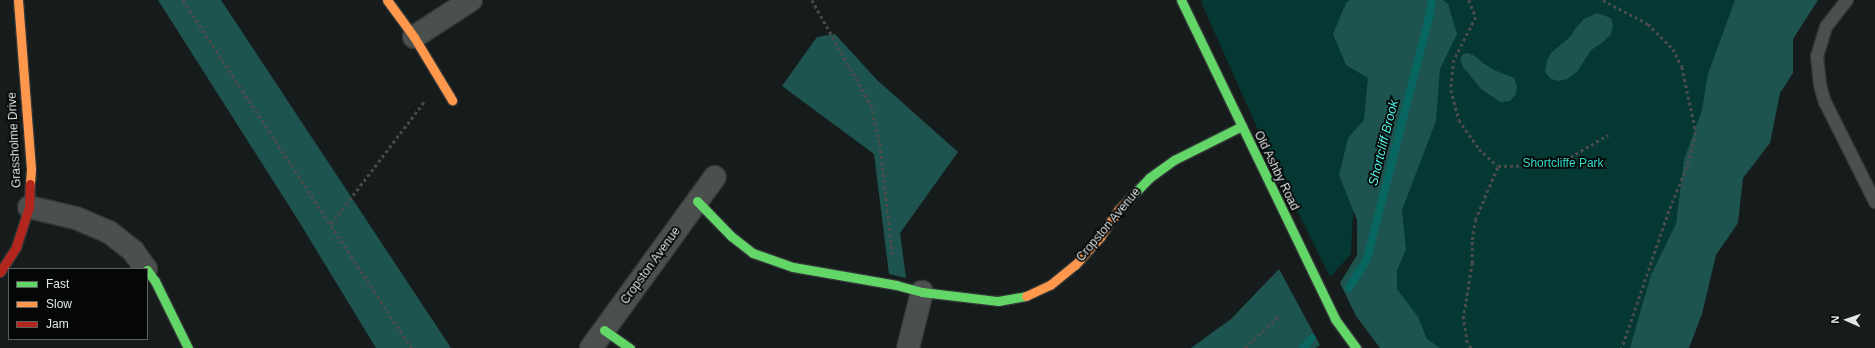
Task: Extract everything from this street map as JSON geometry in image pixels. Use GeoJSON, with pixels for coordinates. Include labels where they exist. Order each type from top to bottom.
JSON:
{"type":"FeatureCollection","features":[{"type":"Feature","properties":{"kind":"street","name":"Grassholme Drive"},"geometry":{"type":"LineString","coordinates":[[0,272],[16,247],[29,207],[32,169],[18,0]]}},
{"type":"Feature","properties":{"kind":"street"},"geometry":{"type":"LineString","coordinates":[[387,0],[414,37],[452,100]]}},
{"type":"Feature","properties":{"kind":"street"},"geometry":{"type":"LineString","coordinates":[[414,37],[471,0]]}},
{"type":"Feature","properties":{"kind":"street","name":"Old Ashby Road"},"geometry":{"type":"LineString","coordinates":[[1181,0],[1335,319],[1356,348]]}},
{"type":"Feature","properties":{"kind":"street","name":"Cropston Avenue"},"geometry":{"type":"LineString","coordinates":[[697,201],[731,236],[754,254],[793,267],[896,285],[922,292],[998,301],[1024,297],[1050,285],[1075,265],[1100,237],[1118,210],[1149,178],[1174,160],[1242,126]]}},
{"type":"Feature","properties":{"kind":"street","name":"Cropston Avenue"},"geometry":{"type":"LineString","coordinates":[[591,348],[715,176]]}},
{"type":"Feature","properties":{"kind":"street"},"geometry":{"type":"LineString","coordinates":[[29,207],[76,218],[109,232],[133,251],[146,268]]}},
{"type":"Feature","properties":{"kind":"street"},"geometry":{"type":"LineString","coordinates":[[148,271],[156,281],[188,348]]}},
{"type":"Feature","properties":{"kind":"street"},"geometry":{"type":"LineString","coordinates":[[908,348],[922,292]]}},
{"type":"Feature","properties":{"kind":"street"},"geometry":{"type":"LineString","coordinates":[[604,330],[630,348]]}},
{"type":"Feature","properties":{"kind":"lane"},"geometry":{"type":"LineString","coordinates":[[1847,0],[1826,27],[1817,56],[1820,85],[1826,102],[1875,202]]}},
{"type":"Feature","properties":{"kind":"path"},"geometry":{"type":"LineString","coordinates":[[183,0],[412,348]]}},
{"type":"Feature","properties":{"kind":"path"},"geometry":{"type":"LineString","coordinates":[[812,0],[871,105],[880,144],[896,285]]}},
{"type":"Feature","properties":{"kind":"path"},"geometry":{"type":"LineString","coordinates":[[1469,0],[1476,17],[1454,60],[1451,90],[1459,120],[1479,148],[1498,166],[1549,165],[1570,158],[1608,135]]}},
{"type":"Feature","properties":{"kind":"path"},"geometry":{"type":"LineString","coordinates":[[1604,0],[1648,24],[1673,49],[1682,67],[1696,132],[1687,167],[1668,211],[1622,348]]}},
{"type":"Feature","properties":{"kind":"path"},"geometry":{"type":"LineString","coordinates":[[331,224],[441,80]]}},
{"type":"Feature","properties":{"kind":"path"},"geometry":{"type":"LineString","coordinates":[[1471,348],[1467,343],[1463,319],[1472,263],[1472,240],[1475,220],[1498,166]]}},
{"type":"Feature","properties":{"kind":"path"},"geometry":{"type":"LineString","coordinates":[[1245,348],[1279,316]]}},
{"type":"Feature","properties":{"kind":"green space"},"geometry":{"type":"Polygon","coordinates":[[[1203,0],[1380,0],[1388,2],[1355,178],[1351,254],[1330,277],[1264,143],[1201,2],[1203,0]]]}},
{"type":"Feature","properties":{"kind":"green space","name":"Shortcliffe Park"},"geometry":{"type":"Polygon","coordinates":[[[1434,0],[1789,0],[1670,348],[1395,348],[1371,269],[1434,0]]]}},
{"type":"Feature","properties":{"kind":"shaded area"},"geometry":{"type":"Polygon","coordinates":[[[158,0],[221,0],[451,348],[376,348],[298,220],[158,0]]]}},
{"type":"Feature","properties":{"kind":"shaded area"},"geometry":{"type":"Polygon","coordinates":[[[1350,0],[1443,0],[1448,4],[1457,34],[1440,69],[1436,121],[1402,210],[1406,249],[1397,271],[1397,289],[1418,317],[1427,339],[1440,348],[1380,348],[1356,316],[1340,283],[1357,255],[1357,220],[1339,175],[1348,138],[1364,120],[1368,78],[1346,65],[1333,34],[1346,3],[1350,0]]]}},
{"type":"Feature","properties":{"kind":"shaded area"},"geometry":{"type":"Polygon","coordinates":[[[1735,0],[1818,0],[1793,39],[1793,73],[1780,93],[1770,143],[1743,178],[1738,223],[1716,255],[1702,314],[1689,348],[1630,348],[1651,275],[1676,224],[1684,160],[1702,110],[1708,74],[1735,0]]]}},
{"type":"Feature","properties":{"kind":"shaded area"},"geometry":{"type":"Polygon","coordinates":[[[1597,13],[1611,18],[1613,26],[1611,34],[1602,43],[1591,50],[1577,72],[1567,79],[1559,81],[1551,79],[1545,72],[1547,60],[1552,52],[1570,37],[1584,19],[1597,13]]]}},
{"type":"Feature","properties":{"kind":"shaded area"},"geometry":{"type":"Polygon","coordinates":[[[835,34],[877,80],[958,152],[900,233],[906,278],[889,274],[874,154],[782,86],[817,37],[835,34]]]}},
{"type":"Feature","properties":{"kind":"shaded area"},"geometry":{"type":"Polygon","coordinates":[[[1468,53],[1475,56],[1494,70],[1514,78],[1517,86],[1516,94],[1510,101],[1500,102],[1481,89],[1463,67],[1460,59],[1463,54],[1468,53]]]}},
{"type":"Feature","properties":{"kind":"shaded area"},"geometry":{"type":"Polygon","coordinates":[[[1279,269],[1320,345],[1316,348],[1191,348],[1231,319],[1279,269]]]}},
{"type":"Feature","properties":{"kind":"waterway","name":"Shortcliff Brook"},"geometry":{"type":"LineString","coordinates":[[1349,288],[1367,259],[1429,17],[1432,0]]}},
{"type":"Feature","properties":{"kind":"waterway","name":"Shortcliff Brook"},"geometry":{"type":"LineString","coordinates":[[1303,348],[1312,338]]}},
{"type":"Feature","properties":{"kind":"traffic: fast"},"geometry":{"type":"LineString","coordinates":[[1181,0],[1335,319],[1356,348]]}},
{"type":"Feature","properties":{"kind":"traffic: fast"},"geometry":{"type":"LineString","coordinates":[[1129,199],[1149,178],[1174,160],[1242,126]]}},
{"type":"Feature","properties":{"kind":"traffic: fast"},"geometry":{"type":"LineString","coordinates":[[697,201],[731,236],[753,253],[793,267],[896,285],[922,292],[998,301],[1026,296]]}},
{"type":"Feature","properties":{"kind":"traffic: fast"},"geometry":{"type":"LineString","coordinates":[[148,271],[155,281],[188,348]]}},
{"type":"Feature","properties":{"kind":"traffic: fast"},"geometry":{"type":"LineString","coordinates":[[604,330],[630,348]]}},
{"type":"Feature","properties":{"kind":"traffic: slow"},"geometry":{"type":"LineString","coordinates":[[18,0],[31,169],[30,184]]}},
{"type":"Feature","properties":{"kind":"traffic: slow"},"geometry":{"type":"LineString","coordinates":[[387,0],[414,37],[452,100]]}},
{"type":"Feature","properties":{"kind":"traffic: slow"},"geometry":{"type":"LineString","coordinates":[[1026,296],[1050,285],[1075,265],[1100,237],[1118,210],[1129,199]]}},
{"type":"Feature","properties":{"kind":"traffic: jam"},"geometry":{"type":"LineString","coordinates":[[0,272],[16,247],[29,207],[30,184]]}}]}
